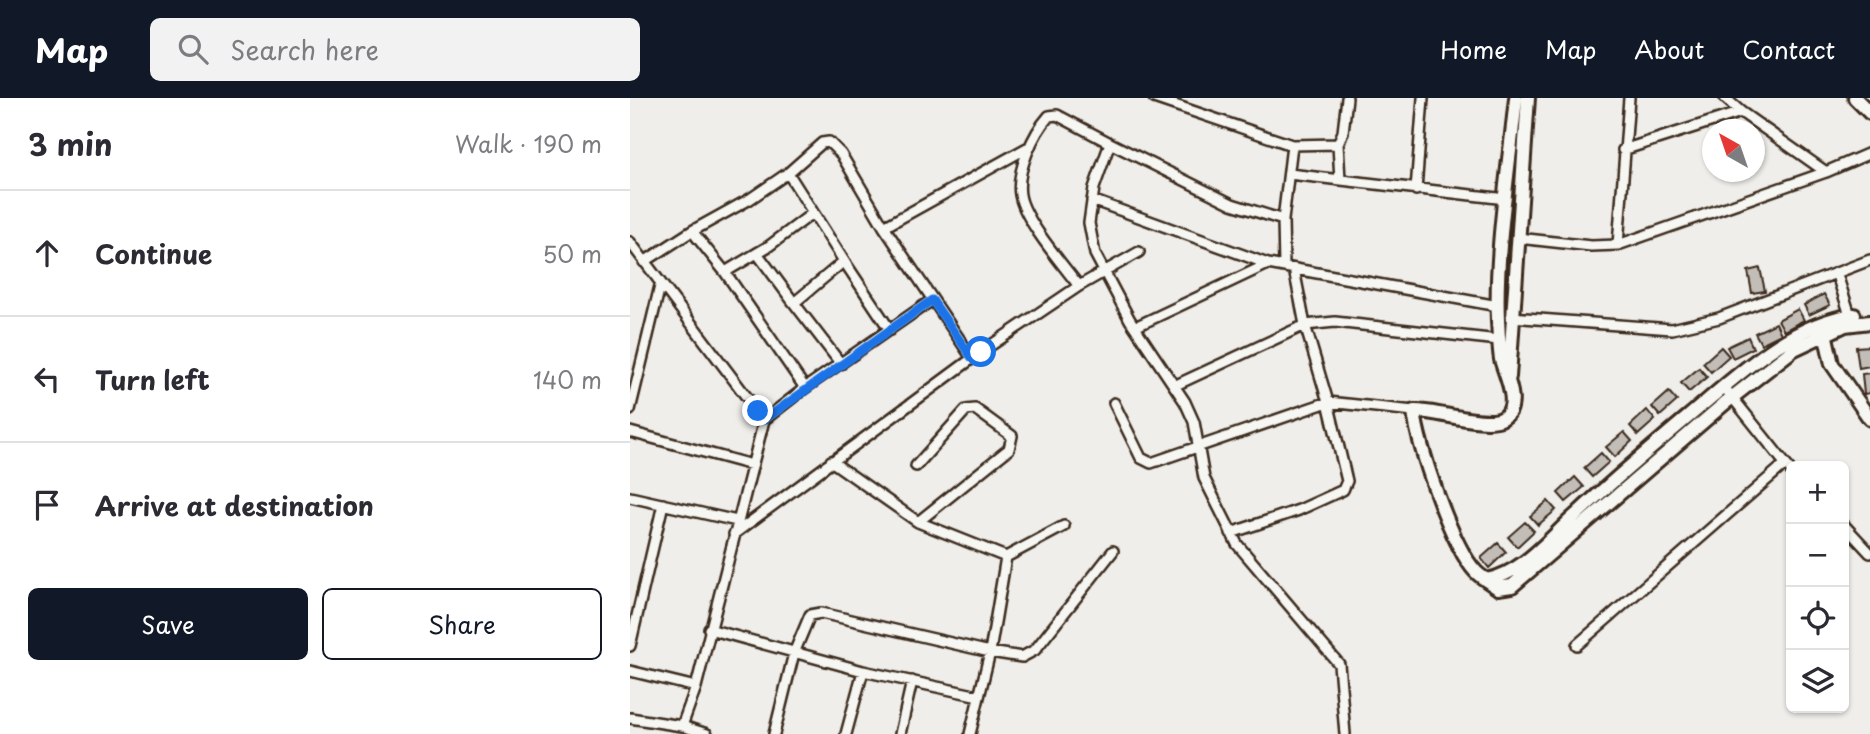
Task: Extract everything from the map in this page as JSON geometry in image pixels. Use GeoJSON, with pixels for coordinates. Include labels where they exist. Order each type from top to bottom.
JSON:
{"type":"FeatureCollection","features":[{"type":"Feature","properties":{"kind":"street"},"geometry":{"type":"LineString","coordinates":[[1154,98],[1292,145],[1338,144]]}},
{"type":"Feature","properties":{"kind":"street"},"geometry":{"type":"LineString","coordinates":[[1340,180],[1338,144],[1343,132],[1347,98]]}},
{"type":"Feature","properties":{"kind":"street"},"geometry":{"type":"LineString","coordinates":[[1416,190],[1423,98]]}},
{"type":"Feature","properties":{"kind":"street"},"geometry":{"type":"LineString","coordinates":[[1114,403],[1145,462],[1151,463],[1199,449],[1328,402],[1414,411],[1430,410],[1490,422],[1503,418],[1511,410],[1499,340],[1498,306],[1516,98]]}},
{"type":"Feature","properties":{"kind":"street"},"geometry":{"type":"LineString","coordinates":[[1508,386],[1528,98]]}},
{"type":"Feature","properties":{"kind":"street"},"geometry":{"type":"LineString","coordinates":[[1618,245],[1623,150],[1629,98]]}},
{"type":"Feature","properties":{"kind":"street"},"geometry":{"type":"LineString","coordinates":[[1725,98],[1826,172]]}},
{"type":"Feature","properties":{"kind":"street"},"geometry":{"type":"LineString","coordinates":[[1854,98],[1870,113]]}},
{"type":"Feature","properties":{"kind":"street"},"geometry":{"type":"LineString","coordinates":[[1623,150],[1741,112]]}},
{"type":"Feature","properties":{"kind":"street"},"geometry":{"type":"LineString","coordinates":[[1079,286],[1042,238],[1020,194],[1027,148],[1049,116],[1057,115],[1232,204],[1283,220]]}},
{"type":"Feature","properties":{"kind":"street"},"geometry":{"type":"LineString","coordinates":[[643,262],[750,199],[788,173],[810,153],[829,142],[841,154],[884,227],[972,358]]}},
{"type":"Feature","properties":{"kind":"street"},"geometry":{"type":"LineString","coordinates":[[1110,142],[1092,200],[1089,223],[1091,239],[1104,274],[1135,327],[1176,385],[1194,422],[1207,487],[1231,533],[1258,570],[1336,657],[1342,673],[1345,734]]}},
{"type":"Feature","properties":{"kind":"street"},"geometry":{"type":"LineString","coordinates":[[1284,266],[1283,220],[1292,145]]}},
{"type":"Feature","properties":{"kind":"street"},"geometry":{"type":"LineString","coordinates":[[884,227],[1027,148]]}},
{"type":"Feature","properties":{"kind":"street"},"geometry":{"type":"LineString","coordinates":[[1518,238],[1591,246],[1618,245],[1826,172],[1870,153]]}},
{"type":"Feature","properties":{"kind":"street"},"geometry":{"type":"LineString","coordinates":[[788,173],[890,330]]}},
{"type":"Feature","properties":{"kind":"street"},"geometry":{"type":"LineString","coordinates":[[1289,174],[1506,199]]}},
{"type":"Feature","properties":{"kind":"street"},"geometry":{"type":"LineString","coordinates":[[1092,200],[1268,264],[1498,306]]}},
{"type":"Feature","properties":{"kind":"street"},"geometry":{"type":"LineString","coordinates":[[725,272],[813,213]]}},
{"type":"Feature","properties":{"kind":"street"},"geometry":{"type":"LineString","coordinates":[[692,231],[725,272],[804,388]]}},
{"type":"Feature","properties":{"kind":"street"},"geometry":{"type":"LineString","coordinates":[[630,242],[660,286],[764,420]]}},
{"type":"Feature","properties":{"kind":"street"},"geometry":{"type":"LineString","coordinates":[[734,534],[972,358],[1079,286],[1139,252]]}},
{"type":"Feature","properties":{"kind":"street"},"geometry":{"type":"LineString","coordinates":[[757,253],[841,364]]}},
{"type":"Feature","properties":{"kind":"street"},"geometry":{"type":"LineString","coordinates":[[1511,317],[1672,329],[1719,318],[1837,275],[1870,260]]}},
{"type":"Feature","properties":{"kind":"street"},"geometry":{"type":"LineString","coordinates":[[794,303],[844,261]]}},
{"type":"Feature","properties":{"kind":"street"},"geometry":{"type":"LineString","coordinates":[[1135,327],[1268,264]]}},
{"type":"Feature","properties":{"kind":"street"},"geometry":{"type":"LineString","coordinates":[[1231,533],[1299,510],[1343,490],[1347,481],[1328,402],[1305,325],[1294,269]]}},
{"type":"Feature","properties":{"kind":"street"},"geometry":{"type":"LineString","coordinates":[[1837,275],[1850,315]]}},
{"type":"Feature","properties":{"kind":"street"},"geometry":{"type":"LineString","coordinates":[[630,410],[660,286]]}},
{"type":"Feature","properties":{"kind":"street"},"geometry":{"type":"LineString","coordinates":[[682,726],[696,687],[764,420],[804,388],[932,300]]}},
{"type":"Feature","properties":{"kind":"street"},"geometry":{"type":"LineString","coordinates":[[1414,411],[1418,440],[1442,506],[1467,559],[1476,572],[1498,588],[1512,586],[1728,392],[1824,328],[1850,315],[1870,313]]}},
{"type":"Feature","properties":{"kind":"street"},"geometry":{"type":"LineString","coordinates":[[1176,385],[1305,325],[1335,322],[1499,340]]}},
{"type":"Feature","properties":{"kind":"street"},"geometry":{"type":"LineString","coordinates":[[1824,328],[1870,322]]}},
{"type":"Feature","properties":{"kind":"street"},"geometry":{"type":"LineString","coordinates":[[1824,328],[1832,364],[1864,406],[1870,419]]}},
{"type":"Feature","properties":{"kind":"street"},"geometry":{"type":"LineString","coordinates":[[1728,392],[1786,464]]}},
{"type":"Feature","properties":{"kind":"street"},"geometry":{"type":"LineString","coordinates":[[916,466],[966,410],[975,409],[1012,436],[1009,449],[918,522]]}},
{"type":"Feature","properties":{"kind":"street"},"geometry":{"type":"LineString","coordinates":[[630,432],[752,465]]}},
{"type":"Feature","properties":{"kind":"street"},"geometry":{"type":"LineString","coordinates":[[831,461],[918,522],[1006,557],[1064,526]]}},
{"type":"Feature","properties":{"kind":"street"},"geometry":{"type":"LineString","coordinates":[[1577,645],[1786,469]]}},
{"type":"Feature","properties":{"kind":"street"},"geometry":{"type":"LineString","coordinates":[[630,497],[737,520]]}},
{"type":"Feature","properties":{"kind":"street"},"geometry":{"type":"LineString","coordinates":[[630,646],[663,504]]}},
{"type":"Feature","properties":{"kind":"street"},"geometry":{"type":"LineString","coordinates":[[1849,530],[1870,552]]}},
{"type":"Feature","properties":{"kind":"street"},"geometry":{"type":"LineString","coordinates":[[774,734],[794,653],[805,620],[810,615],[821,612],[990,652],[1022,657],[1035,650],[1113,551]]}},
{"type":"Feature","properties":{"kind":"street"},"geometry":{"type":"LineString","coordinates":[[970,734],[990,652],[1006,557]]}},
{"type":"Feature","properties":{"kind":"street"},"geometry":{"type":"LineString","coordinates":[[709,629],[863,671],[979,696]]}},
{"type":"Feature","properties":{"kind":"street"},"geometry":{"type":"LineString","coordinates":[[630,671],[696,687]]}},
{"type":"Feature","properties":{"kind":"street"},"geometry":{"type":"LineString","coordinates":[[846,734],[863,671]]}},
{"type":"Feature","properties":{"kind":"street"},"geometry":{"type":"LineString","coordinates":[[900,734],[912,681]]}},
{"type":"Feature","properties":{"kind":"street"},"geometry":{"type":"LineString","coordinates":[[630,718],[682,726],[707,734]]}},
{"type":"Feature","properties":{"kind":"building"},"geometry":{"type":"Polygon","coordinates":[[[1760,268],[1765,291],[1752,293],[1748,271],[1760,268]]]}},
{"type":"Feature","properties":{"kind":"building"},"geometry":{"type":"Polygon","coordinates":[[[1824,294],[1830,305],[1809,315],[1804,305],[1824,294]]]}},
{"type":"Feature","properties":{"kind":"building"},"geometry":{"type":"Polygon","coordinates":[[[1798,309],[1804,320],[1784,331],[1778,320],[1798,309]]]}},
{"type":"Feature","properties":{"kind":"building"},"geometry":{"type":"Polygon","coordinates":[[[1776,323],[1781,334],[1761,344],[1755,333],[1776,323]]]}},
{"type":"Feature","properties":{"kind":"building"},"geometry":{"type":"Polygon","coordinates":[[[1748,337],[1753,348],[1733,358],[1727,347],[1748,337]]]}},
{"type":"Feature","properties":{"kind":"building"},"geometry":{"type":"Polygon","coordinates":[[[1870,346],[1870,366],[1859,368],[1856,347],[1870,346]]]}},
{"type":"Feature","properties":{"kind":"building"},"geometry":{"type":"Polygon","coordinates":[[[1721,347],[1729,356],[1711,372],[1703,363],[1721,347]]]}},
{"type":"Feature","properties":{"kind":"building"},"geometry":{"type":"Polygon","coordinates":[[[1699,368],[1707,377],[1689,392],[1681,383],[1699,368]]]}},
{"type":"Feature","properties":{"kind":"building"},"geometry":{"type":"Polygon","coordinates":[[[1870,373],[1870,393],[1864,394],[1862,374],[1870,373]]]}},
{"type":"Feature","properties":{"kind":"building"},"geometry":{"type":"Polygon","coordinates":[[[1669,392],[1677,401],[1660,416],[1652,407],[1669,392]]]}},
{"type":"Feature","properties":{"kind":"building"},"geometry":{"type":"Polygon","coordinates":[[[1647,410],[1655,420],[1638,435],[1630,426],[1647,410]]]}},
{"type":"Feature","properties":{"kind":"building"},"geometry":{"type":"Polygon","coordinates":[[[1624,432],[1632,441],[1615,457],[1606,447],[1624,432]]]}},
{"type":"Feature","properties":{"kind":"building"},"geometry":{"type":"Polygon","coordinates":[[[1601,453],[1609,462],[1592,477],[1584,468],[1601,453]]]}},
{"type":"Feature","properties":{"kind":"building"},"geometry":{"type":"Polygon","coordinates":[[[1575,477],[1584,487],[1566,502],[1558,493],[1575,477]]]}},
{"type":"Feature","properties":{"kind":"building"},"geometry":{"type":"Polygon","coordinates":[[[1548,501],[1556,510],[1538,525],[1530,516],[1548,501]]]}},
{"type":"Feature","properties":{"kind":"building"},"geometry":{"type":"Polygon","coordinates":[[[1525,522],[1534,531],[1517,547],[1508,537],[1525,522]]]}},
{"type":"Feature","properties":{"kind":"building"},"geometry":{"type":"Polygon","coordinates":[[[1498,543],[1506,552],[1489,568],[1481,558],[1498,543]]]}},
{"type":"Feature","properties":{"kind":"route"},"geometry":{"type":"LineString","coordinates":[[758,411],[764,420],[804,388],[932,300],[972,358],[981,352]]}}]}
